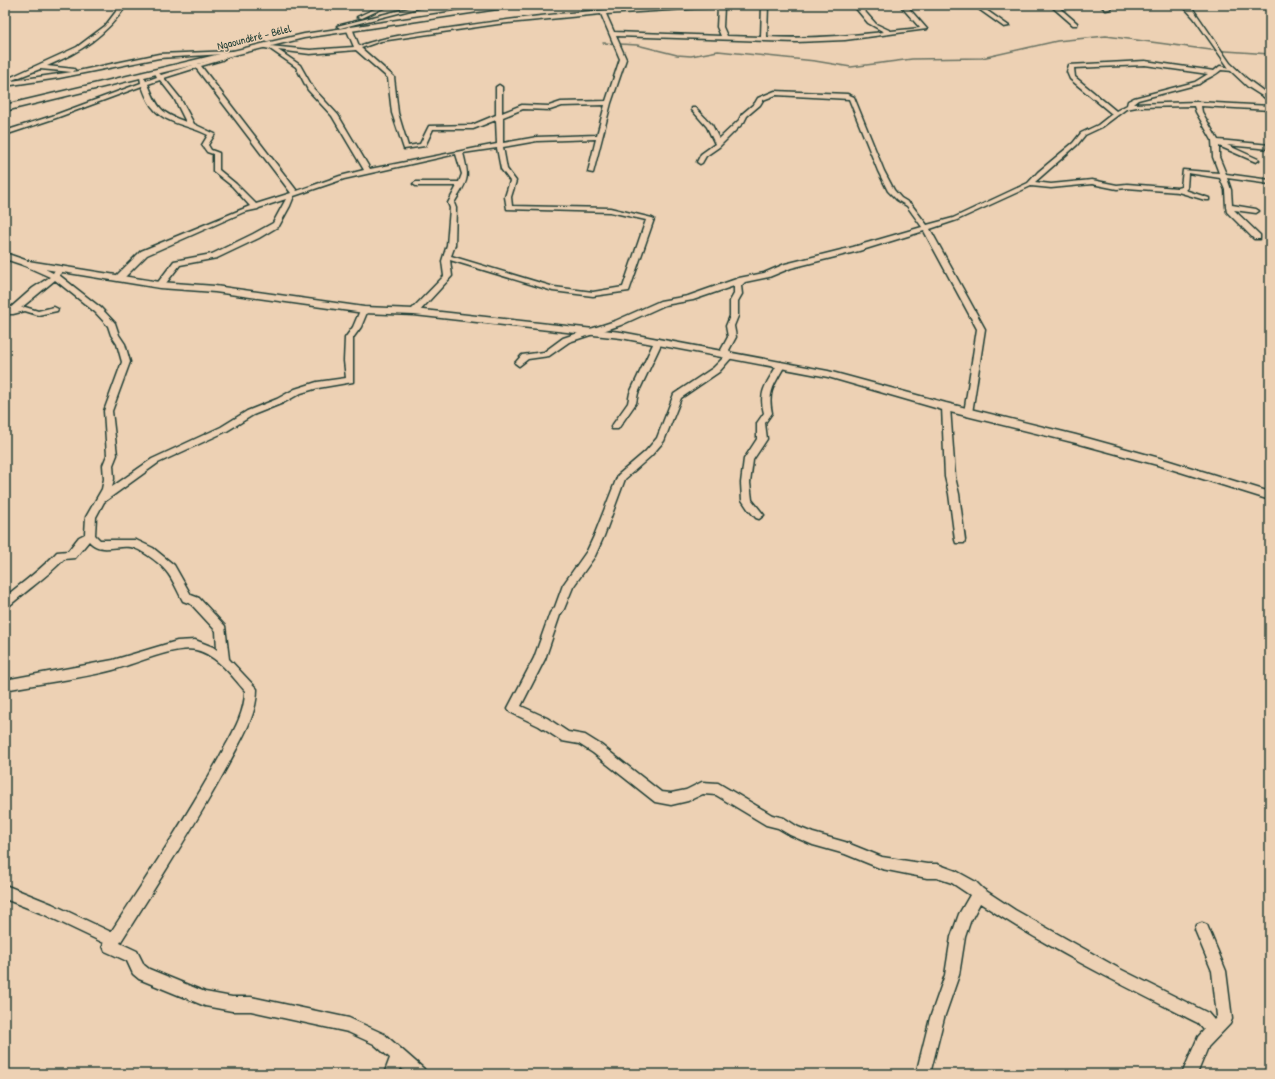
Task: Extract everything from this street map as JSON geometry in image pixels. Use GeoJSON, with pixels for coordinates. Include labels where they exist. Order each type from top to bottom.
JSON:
{"type":"FeatureCollection","features":[{"type":"Feature","properties":{"kind":"main road","name":"Ngaoundéré - Bélel"},"geometry":{"type":"LineString","coordinates":[[5,108],[154,72],[196,64],[237,52],[266,47],[331,30],[511,5]]}},
{"type":"Feature","properties":{"kind":"street"},"geometry":{"type":"LineString","coordinates":[[5,82],[40,67],[93,38],[98,33],[106,29],[124,5]]}},
{"type":"Feature","properties":{"kind":"street"},"geometry":{"type":"LineString","coordinates":[[331,30],[387,5]]}},
{"type":"Feature","properties":{"kind":"street"},"geometry":{"type":"LineString","coordinates":[[340,26],[426,5]]}},
{"type":"Feature","properties":{"kind":"street"},"geometry":{"type":"LineString","coordinates":[[266,47],[310,52],[331,52],[357,48],[380,40],[498,22],[603,12],[732,5]]}},
{"type":"Feature","properties":{"kind":"street"},"geometry":{"type":"LineString","coordinates":[[764,39],[765,5]]}},
{"type":"Feature","properties":{"kind":"street"},"geometry":{"type":"LineString","coordinates":[[856,5],[863,15],[878,29],[894,33]]}},
{"type":"Feature","properties":{"kind":"street"},"geometry":{"type":"LineString","coordinates":[[614,34],[764,39],[838,38],[924,29],[903,5]]}},
{"type":"Feature","properties":{"kind":"street"},"geometry":{"type":"LineString","coordinates":[[976,5],[1006,26]]}},
{"type":"Feature","properties":{"kind":"street"},"geometry":{"type":"LineString","coordinates":[[1053,5],[1075,24]]}},
{"type":"Feature","properties":{"kind":"street"},"geometry":{"type":"LineString","coordinates":[[1103,5],[1108,9]]}},
{"type":"Feature","properties":{"kind":"street"},"geometry":{"type":"LineString","coordinates":[[1185,5],[1233,69],[1253,87],[1270,99]]}},
{"type":"Feature","properties":{"kind":"street"},"geometry":{"type":"LineString","coordinates":[[721,6],[720,27],[725,38]]}},
{"type":"Feature","properties":{"kind":"street"},"geometry":{"type":"LineString","coordinates":[[591,172],[608,103],[623,59],[614,34],[603,12]]}},
{"type":"Feature","properties":{"kind":"street"},"geometry":{"type":"LineString","coordinates":[[349,28],[357,48],[391,77],[391,89],[399,130],[406,148],[423,145],[431,128],[473,127],[522,107],[550,108],[561,104],[608,103]]}},
{"type":"Feature","properties":{"kind":"street"},"geometry":{"type":"LineString","coordinates":[[266,47],[298,66],[310,89],[335,115],[368,171]]}},
{"type":"Feature","properties":{"kind":"street"},"geometry":{"type":"LineString","coordinates":[[5,82],[89,70],[159,56],[237,52]]}},
{"type":"Feature","properties":{"kind":"street"},"geometry":{"type":"LineString","coordinates":[[1116,114],[1072,78],[1070,72],[1071,66],[1145,63],[1215,73]]}},
{"type":"Feature","properties":{"kind":"street"},"geometry":{"type":"LineString","coordinates":[[5,133],[54,117],[196,64],[215,87],[236,118],[293,194]]}},
{"type":"Feature","properties":{"kind":"street"},"geometry":{"type":"LineString","coordinates":[[40,67],[89,70]]}},
{"type":"Feature","properties":{"kind":"street"},"geometry":{"type":"LineString","coordinates":[[1130,106],[1130,102],[1136,99],[1197,84],[1204,78],[1215,73],[1220,68],[1233,69]]}},
{"type":"Feature","properties":{"kind":"street"},"geometry":{"type":"LineString","coordinates":[[154,72],[165,81],[183,105],[191,125]]}},
{"type":"Feature","properties":{"kind":"street"},"geometry":{"type":"LineString","coordinates":[[141,75],[156,108],[182,124],[200,127],[212,134],[205,145],[209,151],[216,153],[216,171],[256,207]]}},
{"type":"Feature","properties":{"kind":"street"},"geometry":{"type":"LineString","coordinates":[[448,257],[554,289],[593,294],[626,289],[650,219],[610,210],[509,208],[508,197],[513,181],[504,169],[500,145],[499,87]]}},
{"type":"Feature","properties":{"kind":"street"},"geometry":{"type":"LineString","coordinates":[[700,162],[707,150],[718,144],[729,131],[742,121],[744,115],[758,104],[760,98],[768,94],[847,96],[853,101],[881,171],[891,191],[908,205],[926,228],[981,329],[968,413]]}},
{"type":"Feature","properties":{"kind":"street"},"geometry":{"type":"LineString","coordinates":[[1197,104],[1199,112],[1215,142],[1216,157],[1228,190],[1229,207],[1231,212],[1257,237]]}},
{"type":"Feature","properties":{"kind":"street"},"geometry":{"type":"LineString","coordinates":[[519,363],[525,357],[546,354],[566,340],[618,323],[663,303],[690,298],[742,280],[766,275],[788,266],[856,250],[955,219],[1030,184],[1040,172],[1075,144],[1082,134],[1100,126],[1130,106],[1197,104],[1270,108]]}},
{"type":"Feature","properties":{"kind":"street"},"geometry":{"type":"LineString","coordinates":[[694,109],[710,126],[718,144]]}},
{"type":"Feature","properties":{"kind":"street"},"geometry":{"type":"LineString","coordinates":[[120,277],[144,253],[256,207],[342,177],[459,152],[537,139],[600,137]]}},
{"type":"Feature","properties":{"kind":"street"},"geometry":{"type":"LineString","coordinates":[[1215,142],[1270,147]]}},
{"type":"Feature","properties":{"kind":"street"},"geometry":{"type":"LineString","coordinates":[[1215,142],[1256,160]]}},
{"type":"Feature","properties":{"kind":"street"},"geometry":{"type":"LineString","coordinates":[[414,312],[448,276],[446,270],[452,236],[453,208],[451,203],[462,184],[465,174],[459,152]]}},
{"type":"Feature","properties":{"kind":"street"},"geometry":{"type":"LineString","coordinates":[[1179,190],[1184,188],[1185,171],[1270,182]]}},
{"type":"Feature","properties":{"kind":"street"},"geometry":{"type":"LineString","coordinates":[[1030,184],[1051,186],[1092,182],[1107,184],[1117,188],[1127,186],[1153,190],[1179,190],[1207,199]]}},
{"type":"Feature","properties":{"kind":"street"},"geometry":{"type":"LineString","coordinates":[[416,184],[462,184]]}},
{"type":"Feature","properties":{"kind":"street"},"geometry":{"type":"LineString","coordinates":[[160,285],[178,263],[214,256],[245,243],[276,224],[288,206],[293,194]]}},
{"type":"Feature","properties":{"kind":"street"},"geometry":{"type":"LineString","coordinates":[[1229,207],[1256,211]]}},
{"type":"Feature","properties":{"kind":"street"},"geometry":{"type":"LineString","coordinates":[[5,256],[26,262],[160,285],[230,291],[364,310],[414,312],[592,331],[781,365],[842,378],[968,413],[1076,439],[1163,463],[1270,496]]}},
{"type":"Feature","properties":{"kind":"street"},"geometry":{"type":"LineString","coordinates":[[26,262],[32,267],[54,276],[93,306],[112,325],[115,335],[121,344],[126,362],[108,411],[112,454],[108,465],[109,479],[107,489],[90,517],[90,536],[96,543],[102,545],[132,543],[149,551],[170,568],[187,598],[195,601],[221,629],[224,661]]}},
{"type":"Feature","properties":{"kind":"street"},"geometry":{"type":"LineString","coordinates":[[8,313],[64,268]]}},
{"type":"Feature","properties":{"kind":"street"},"geometry":{"type":"LineString","coordinates":[[729,356],[725,350],[732,336],[730,326],[734,316],[734,301],[738,294],[737,286],[742,280]]}},
{"type":"Feature","properties":{"kind":"street"},"geometry":{"type":"LineString","coordinates":[[8,313],[25,309],[38,313],[54,309]]}},
{"type":"Feature","properties":{"kind":"street"},"geometry":{"type":"LineString","coordinates":[[99,502],[141,470],[159,459],[224,429],[250,413],[280,401],[298,391],[317,385],[350,380],[348,338],[357,327],[364,310]]}},
{"type":"Feature","properties":{"kind":"street"},"geometry":{"type":"LineString","coordinates":[[615,427],[632,403],[634,393],[658,342]]}},
{"type":"Feature","properties":{"kind":"street"},"geometry":{"type":"LineString","coordinates":[[729,356],[716,370],[678,396],[660,440],[648,454],[621,477],[599,536],[591,553],[568,585],[559,609],[555,613],[536,665],[514,708],[543,722],[566,737],[581,739],[597,749],[623,771],[660,798],[671,799],[688,795],[702,788],[718,789],[770,821],[780,822],[813,840],[850,850],[882,863],[927,871],[937,871],[971,887],[978,894],[1010,915],[1115,974],[1203,1018],[1214,1030]]}},
{"type":"Feature","properties":{"kind":"street"},"geometry":{"type":"LineString","coordinates":[[759,515],[750,506],[746,498],[746,474],[749,459],[754,455],[756,445],[762,439],[761,423],[768,413],[765,401],[766,393],[781,365]]}},
{"type":"Feature","properties":{"kind":"street"},"geometry":{"type":"LineString","coordinates":[[946,407],[950,477],[960,540]]}},
{"type":"Feature","properties":{"kind":"street"},"geometry":{"type":"LineString","coordinates":[[5,603],[34,578],[48,569],[61,555],[71,555],[83,540],[90,536]]}},
{"type":"Feature","properties":{"kind":"street"},"geometry":{"type":"LineString","coordinates":[[5,685],[113,665],[177,646],[195,645],[209,650],[224,661],[251,689],[250,700],[241,728],[202,801],[110,946],[133,955],[138,969],[144,974],[205,999],[232,1004],[251,1004],[349,1025],[379,1039],[419,1074]]}},
{"type":"Feature","properties":{"kind":"street"},"geometry":{"type":"LineString","coordinates":[[5,892],[47,909],[113,940]]}},
{"type":"Feature","properties":{"kind":"street"},"geometry":{"type":"LineString","coordinates":[[923,1074],[937,1018],[952,975],[958,937],[964,920],[978,894]]}},
{"type":"Feature","properties":{"kind":"street"},"geometry":{"type":"LineString","coordinates":[[1189,1074],[1203,1042],[1225,1019],[1223,992],[1219,971],[1202,930]]}},
{"type":"Feature","properties":{"kind":"street"},"geometry":{"type":"LineString","coordinates":[[391,1074],[398,1056]]}},
{"type":"Feature","properties":{"kind":"waterway"},"geometry":{"type":"LineString","coordinates":[[603,43],[637,45],[677,55],[691,56],[718,51],[815,61],[851,67],[912,59],[982,58],[1057,41],[1106,36],[1211,50],[1270,54]]}}]}
